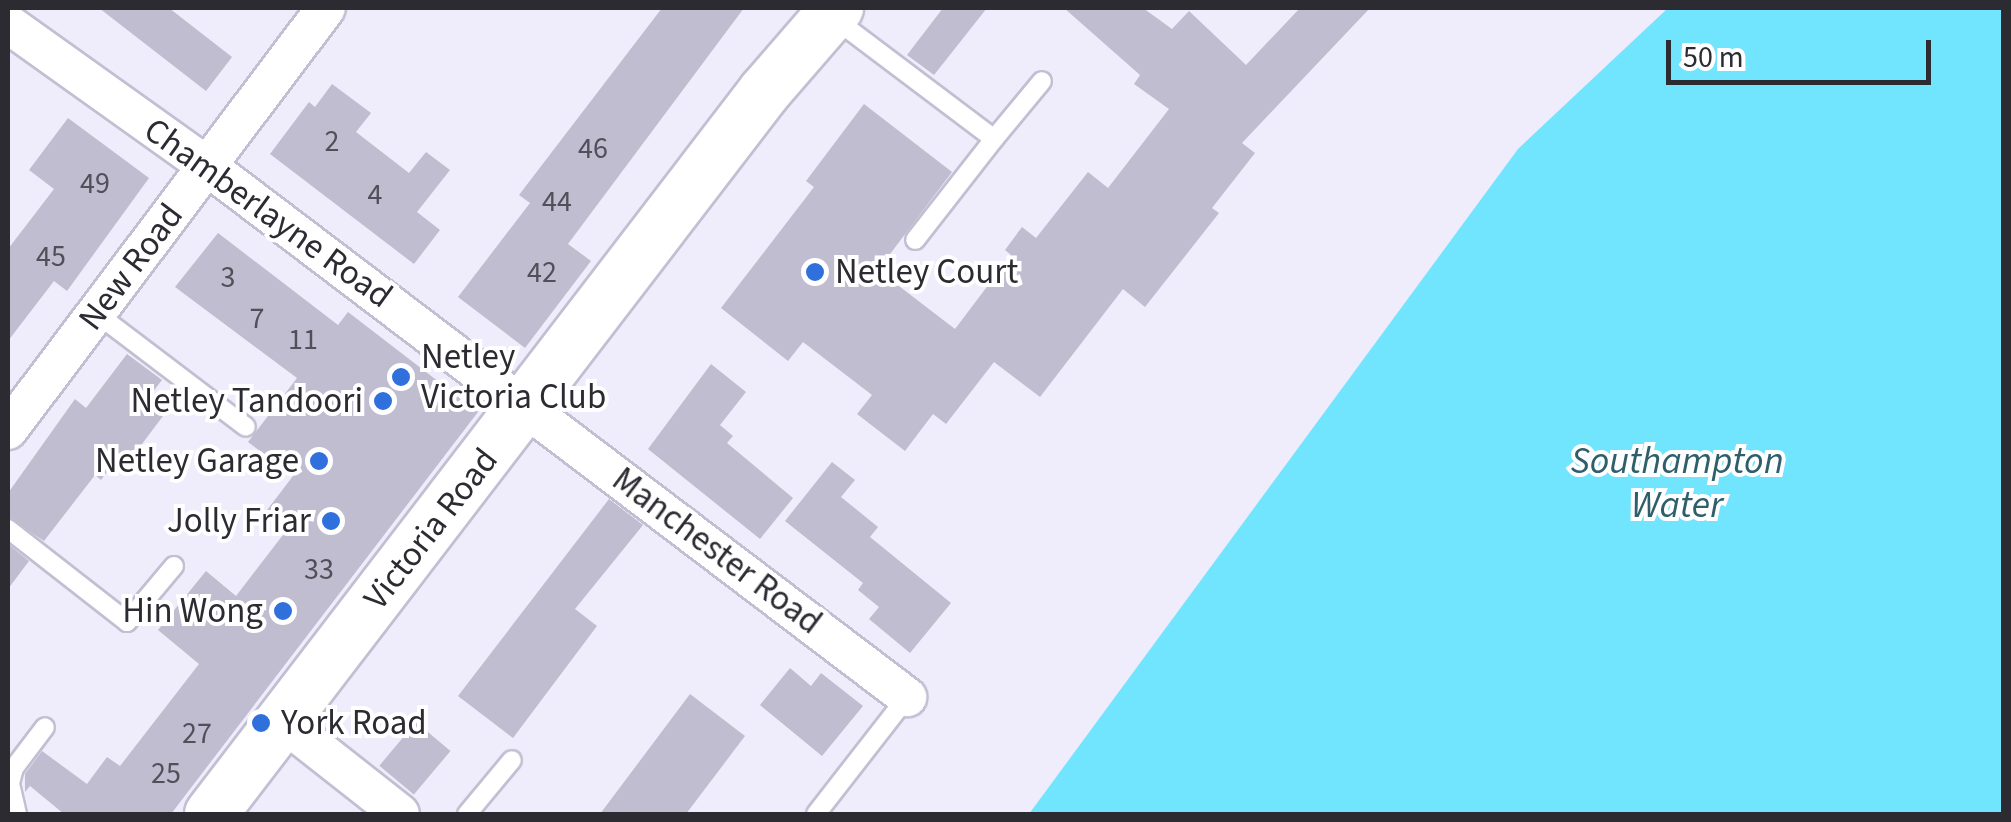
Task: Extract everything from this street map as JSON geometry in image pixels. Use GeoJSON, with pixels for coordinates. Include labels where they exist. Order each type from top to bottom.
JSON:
{"type":"FeatureCollection","features":[{"type":"Feature","properties":{"kind":"street","name":"New Road"},"geometry":{"type":"LineString","coordinates":[[8,430],[326,8]]}},
{"type":"Feature","properties":{"kind":"street","name":"Victoria Road"},"geometry":{"type":"LineString","coordinates":[[211,814],[765,91],[834,12]]}},
{"type":"Feature","properties":{"kind":"street","name":"Chamberlayne Road"},"geometry":{"type":"LineString","coordinates":[[8,24],[208,166],[526,406]]}},
{"type":"Feature","properties":{"kind":"street","name":"Manchester Road"},"geometry":{"type":"LineString","coordinates":[[526,406],[907,696]]}},
{"type":"Feature","properties":{"kind":"street"},"geometry":{"type":"LineString","coordinates":[[282,721],[400,814]]}},
{"type":"Feature","properties":{"kind":"lane"},"geometry":{"type":"LineString","coordinates":[[834,12],[994,139]]}},
{"type":"Feature","properties":{"kind":"lane"},"geometry":{"type":"LineString","coordinates":[[914,240],[1042,80]]}},
{"type":"Feature","properties":{"kind":"lane"},"geometry":{"type":"LineString","coordinates":[[96,313],[246,427]]}},
{"type":"Feature","properties":{"kind":"lane"},"geometry":{"type":"LineString","coordinates":[[8,530],[127,622],[174,566]]}},
{"type":"Feature","properties":{"kind":"lane"},"geometry":{"type":"LineString","coordinates":[[820,807],[907,696]]}},
{"type":"Feature","properties":{"kind":"lane"},"geometry":{"type":"LineString","coordinates":[[17,814],[10,783],[14,768],[45,727]]}},
{"type":"Feature","properties":{"kind":"lane"},"geometry":{"type":"LineString","coordinates":[[468,814],[512,760]]}},
{"type":"Feature","properties":{"kind":"water","name":"Southampton Water"},"geometry":{"type":"Polygon","coordinates":[[[1668,8],[2003,8],[2003,814],[1029,814],[1518,149],[1668,8]]]}},
{"type":"Feature","properties":{"kind":"building"},"geometry":{"type":"Polygon","coordinates":[[[99,8],[169,8],[232,57],[206,91],[99,8]]]}},
{"type":"Feature","properties":{"kind":"building"},"geometry":{"type":"Polygon","coordinates":[[[662,8],[744,8],[568,244],[591,261],[525,348],[458,297],[530,203],[519,195],[662,8]]]}},
{"type":"Feature","properties":{"kind":"building"},"geometry":{"type":"Polygon","coordinates":[[[943,8],[987,8],[934,75],[907,55],[943,8]]]}},
{"type":"Feature","properties":{"kind":"building"},"geometry":{"type":"Polygon","coordinates":[[[1064,8],[1143,8],[1172,29],[1189,11],[1246,65],[1300,8],[1370,8],[1242,143],[1255,153],[1212,208],[1219,213],[1145,307],[1123,289],[1040,397],[994,362],[946,424],[933,414],[905,451],[857,414],[872,395],[803,342],[788,361],[721,308],[814,187],[806,181],[864,104],[952,172],[878,270],[955,329],[1011,255],[1005,250],[1022,227],[1036,238],[1088,172],[1108,188],[1169,109],[1134,84],[1140,75],[1064,8]]]}},
{"type":"Feature","properties":{"kind":"building"},"geometry":{"type":"Polygon","coordinates":[[[332,84],[371,113],[356,132],[409,173],[426,152],[450,170],[417,212],[440,230],[414,264],[270,154],[309,102],[315,107],[332,84]]]}},
{"type":"Feature","properties":{"kind":"building"},"geometry":{"type":"Polygon","coordinates":[[[68,118],[149,178],[67,291],[54,281],[8,341],[8,249],[54,189],[29,170],[68,118]]]}},
{"type":"Feature","properties":{"kind":"building"},"geometry":{"type":"Polygon","coordinates":[[[218,233],[338,325],[348,312],[478,412],[171,814],[64,814],[30,786],[25,792],[25,774],[42,751],[87,784],[107,757],[120,766],[199,664],[158,630],[206,571],[236,596],[286,531],[264,514],[293,476],[248,442],[297,378],[175,287],[218,233]]]}},
{"type":"Feature","properties":{"kind":"building"},"geometry":{"type":"Polygon","coordinates":[[[127,354],[162,380],[145,402],[163,416],[121,472],[112,465],[101,480],[95,475],[44,541],[8,517],[8,493],[75,399],[86,408],[127,354]]]}},
{"type":"Feature","properties":{"kind":"building"},"geometry":{"type":"Polygon","coordinates":[[[711,364],[746,392],[720,425],[733,436],[727,443],[793,498],[760,539],[648,449],[711,364]]]}},
{"type":"Feature","properties":{"kind":"building"},"geometry":{"type":"Polygon","coordinates":[[[832,462],[855,480],[841,497],[878,527],[870,537],[951,603],[910,653],[869,619],[879,607],[858,590],[863,583],[785,521],[832,462]]]}},
{"type":"Feature","properties":{"kind":"building"},"geometry":{"type":"Polygon","coordinates":[[[609,499],[643,525],[575,609],[597,626],[513,738],[458,696],[609,499]]]}},
{"type":"Feature","properties":{"kind":"building"},"geometry":{"type":"Polygon","coordinates":[[[8,544],[29,561],[8,589],[8,544]]]}},
{"type":"Feature","properties":{"kind":"building"},"geometry":{"type":"Polygon","coordinates":[[[790,668],[811,686],[821,673],[863,706],[822,756],[760,705],[790,668]]]}},
{"type":"Feature","properties":{"kind":"building"},"geometry":{"type":"Polygon","coordinates":[[[690,694],[745,736],[686,814],[600,814],[690,694]]]}},
{"type":"Feature","properties":{"kind":"building"},"geometry":{"type":"Polygon","coordinates":[[[416,722],[450,751],[414,795],[379,766],[416,722]]]}},
{"type":"Feature","properties":{"kind":"place","name":"Netley Court"},"geometry":{"type":"Point","coordinates":[815,272]}},
{"type":"Feature","properties":{"kind":"place","name":"Netley Victoria Club"},"geometry":{"type":"Point","coordinates":[401,377]}},
{"type":"Feature","properties":{"kind":"place","name":"Netley Tandoori"},"geometry":{"type":"Point","coordinates":[383,401]}},
{"type":"Feature","properties":{"kind":"place","name":"Netley Garage"},"geometry":{"type":"Point","coordinates":[319,461]}},
{"type":"Feature","properties":{"kind":"place","name":"Jolly Friar"},"geometry":{"type":"Point","coordinates":[331,521]}},
{"type":"Feature","properties":{"kind":"place","name":"Hin Wong"},"geometry":{"type":"Point","coordinates":[283,611]}},
{"type":"Feature","properties":{"kind":"place","name":"York Road"},"geometry":{"type":"Point","coordinates":[261,723]}}]}
